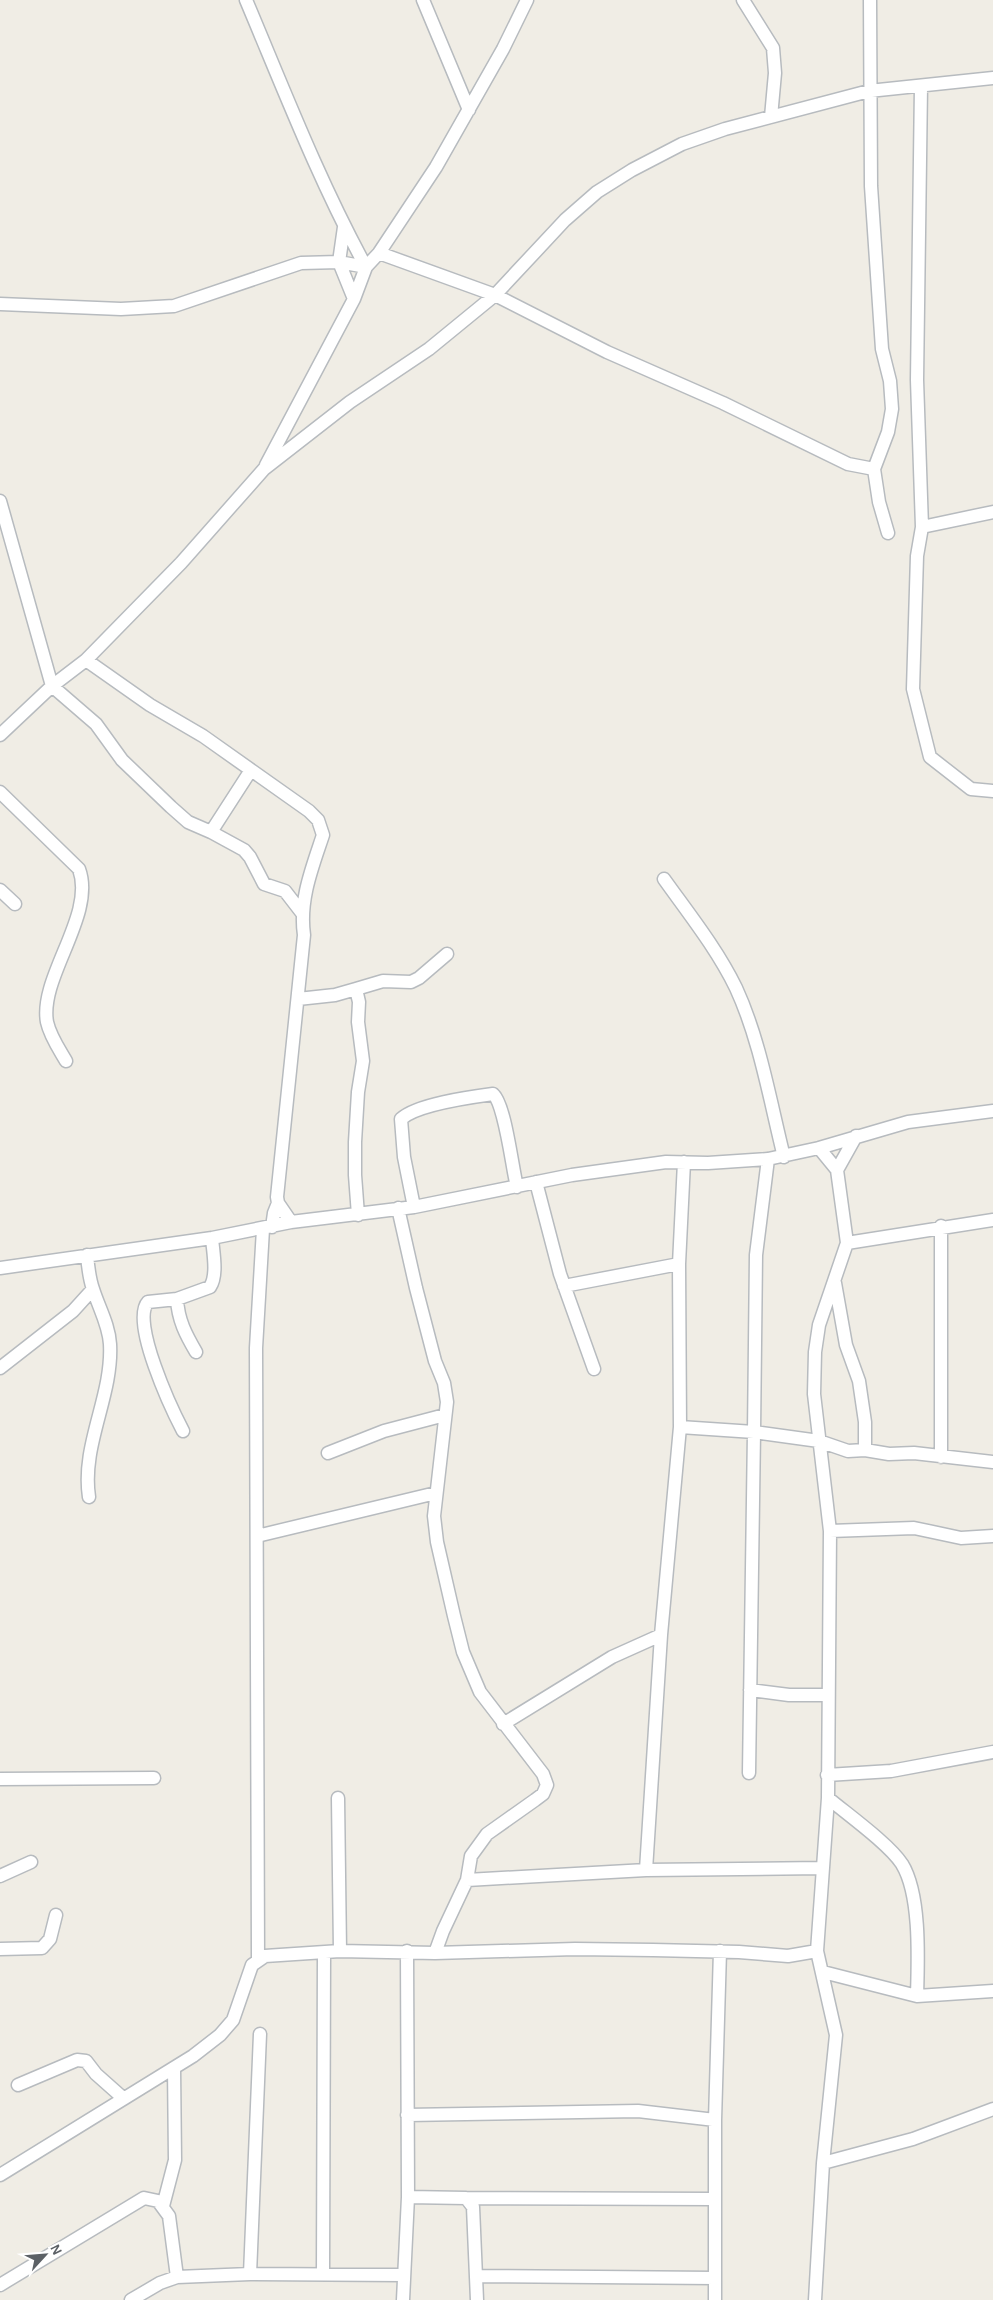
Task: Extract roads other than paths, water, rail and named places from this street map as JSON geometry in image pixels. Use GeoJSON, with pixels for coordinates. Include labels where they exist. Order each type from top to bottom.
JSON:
{"type":"FeatureCollection","features":[{"type":"Feature","properties":{"kind":"street"},"geometry":{"type":"LineString","coordinates":[[246,0],[344,227],[366,267]]}},
{"type":"Feature","properties":{"kind":"street"},"geometry":{"type":"LineString","coordinates":[[423,0],[469,110]]}},
{"type":"Feature","properties":{"kind":"street"},"geometry":{"type":"LineString","coordinates":[[264,469],[354,299],[366,267],[379,253],[436,167],[469,110],[527,0]]}},
{"type":"Feature","properties":{"kind":"street"},"geometry":{"type":"LineString","coordinates":[[743,0],[773,48],[775,74],[771,117]]}},
{"type":"Feature","properties":{"kind":"street"},"geometry":{"type":"LineString","coordinates":[[870,0],[871,186],[882,349],[890,381],[892,409],[888,432],[874,468],[879,502],[888,533]]}},
{"type":"Feature","properties":{"kind":"street"},"geometry":{"type":"LineString","coordinates":[[0,735],[52,686],[86,660],[181,564],[264,469],[350,402],[428,349],[495,295],[565,220],[597,192],[632,170],[682,144],[725,129],[869,90],[993,78]]}},
{"type":"Feature","properties":{"kind":"street"},"geometry":{"type":"LineString","coordinates":[[921,86],[917,380],[922,527],[917,556],[913,689],[930,757],[971,789],[993,791]]}},
{"type":"Feature","properties":{"kind":"street"},"geometry":{"type":"LineString","coordinates":[[344,227],[340,262],[354,299]]}},
{"type":"Feature","properties":{"kind":"street"},"geometry":{"type":"LineString","coordinates":[[379,253],[495,295],[607,352],[723,403],[848,464],[874,468]]}},
{"type":"Feature","properties":{"kind":"street"},"geometry":{"type":"LineString","coordinates":[[0,304],[122,309],[174,306],[301,263],[340,262],[366,267]]}},
{"type":"Feature","properties":{"kind":"street"},"geometry":{"type":"LineString","coordinates":[[0,500],[52,686],[96,724],[122,760],[171,807],[188,822],[244,850],[250,857],[264,884],[285,891],[302,913]]}},
{"type":"Feature","properties":{"kind":"street"},"geometry":{"type":"LineString","coordinates":[[922,527],[993,512]]}},
{"type":"Feature","properties":{"kind":"street"},"geometry":{"type":"LineString","coordinates":[[86,660],[150,706],[203,736],[309,811],[322,828],[323,835],[310,871],[302,913],[304,935],[278,1203],[268,1228],[256,1348],[258,1959]]}},
{"type":"Feature","properties":{"kind":"street"},"geometry":{"type":"LineString","coordinates":[[211,832],[251,770]]}},
{"type":"Feature","properties":{"kind":"street"},"geometry":{"type":"LineString","coordinates":[[0,792],[80,869],[84,882],[72,932],[57,971],[47,1010],[47,1023],[54,1041],[66,1061]]}},
{"type":"Feature","properties":{"kind":"street"},"geometry":{"type":"LineString","coordinates":[[664,880],[716,953],[736,987],[750,1022],[784,1157]]}},
{"type":"Feature","properties":{"kind":"street"},"geometry":{"type":"LineString","coordinates":[[0,890],[15,904]]}},
{"type":"Feature","properties":{"kind":"street"},"geometry":{"type":"LineString","coordinates":[[298,999],[334,995],[383,981],[412,982],[420,978],[447,954]]}},
{"type":"Feature","properties":{"kind":"street"},"geometry":{"type":"LineString","coordinates":[[356,988],[359,1002],[358,1022],[363,1062],[359,1084],[355,1142],[358,1215]]}},
{"type":"Feature","properties":{"kind":"street"},"geometry":{"type":"LineString","coordinates":[[414,1207],[404,1157],[401,1119],[417,1109],[471,1096],[493,1094],[498,1098],[503,1111],[516,1187]]}},
{"type":"Feature","properties":{"kind":"street"},"geometry":{"type":"LineString","coordinates":[[0,1268],[212,1238],[291,1222],[414,1207],[572,1175],[666,1162],[708,1163],[784,1157],[908,1122],[993,1111]]}},
{"type":"Feature","properties":{"kind":"street"},"geometry":{"type":"LineString","coordinates":[[837,1170],[856,1136]]}},
{"type":"Feature","properties":{"kind":"street"},"geometry":{"type":"LineString","coordinates":[[815,2300],[824,2163],[836,2035],[817,1951],[828,1798],[830,1530],[814,1394],[815,1352],[819,1325],[847,1243],[837,1170],[819,1148]]}},
{"type":"Feature","properties":{"kind":"street"},"geometry":{"type":"LineString","coordinates":[[749,1773],[756,1254],[768,1159]]}},
{"type":"Feature","properties":{"kind":"street"},"geometry":{"type":"LineString","coordinates":[[646,1870],[661,1635],[680,1427],[679,1264],[684,1162]]}},
{"type":"Feature","properties":{"kind":"street"},"geometry":{"type":"LineString","coordinates":[[536,1182],[564,1286],[594,1368]]}},
{"type":"Feature","properties":{"kind":"street"},"geometry":{"type":"LineString","coordinates":[[278,1203],[291,1222]]}},
{"type":"Feature","properties":{"kind":"street"},"geometry":{"type":"LineString","coordinates":[[398,1208],[404,1240],[435,1361],[444,1383],[447,1402],[434,1516],[437,1542],[463,1652],[480,1692],[543,1774],[548,1785],[539,1797],[487,1834],[471,1856],[467,1880],[443,1931],[435,1953]]}},
{"type":"Feature","properties":{"kind":"street"},"geometry":{"type":"LineString","coordinates":[[847,1243],[941,1226],[993,1220]]}},
{"type":"Feature","properties":{"kind":"street"},"geometry":{"type":"LineString","coordinates":[[941,1226],[941,1457]]}},
{"type":"Feature","properties":{"kind":"street"},"geometry":{"type":"LineString","coordinates":[[183,1431],[158,1378],[144,1322],[144,1307],[148,1302],[177,1299],[203,1291],[212,1283],[212,1238]]}},
{"type":"Feature","properties":{"kind":"street"},"geometry":{"type":"LineString","coordinates":[[87,1255],[93,1289],[107,1326],[110,1345],[107,1386],[88,1471],[89,1497]]}},
{"type":"Feature","properties":{"kind":"street"},"geometry":{"type":"LineString","coordinates":[[564,1286],[679,1264]]}},
{"type":"Feature","properties":{"kind":"street"},"geometry":{"type":"LineString","coordinates":[[835,1281],[846,1345],[859,1381],[865,1422],[865,1450]]}},
{"type":"Feature","properties":{"kind":"street"},"geometry":{"type":"LineString","coordinates":[[0,1368],[73,1311],[93,1289]]}},
{"type":"Feature","properties":{"kind":"street"},"geometry":{"type":"LineString","coordinates":[[177,1299],[182,1326],[196,1352]]}},
{"type":"Feature","properties":{"kind":"street"},"geometry":{"type":"LineString","coordinates":[[328,1453],[384,1431],[445,1414]]}},
{"type":"Feature","properties":{"kind":"street"},"geometry":{"type":"LineString","coordinates":[[680,1427],[754,1432],[819,1441],[848,1451],[865,1450],[889,1454],[914,1453],[993,1462]]}},
{"type":"Feature","properties":{"kind":"street"},"geometry":{"type":"LineString","coordinates":[[258,1536],[436,1493]]}},
{"type":"Feature","properties":{"kind":"street"},"geometry":{"type":"LineString","coordinates":[[830,1530],[914,1528],[960,1538],[993,1536]]}},
{"type":"Feature","properties":{"kind":"street"},"geometry":{"type":"LineString","coordinates":[[503,1724],[612,1657],[661,1635]]}},
{"type":"Feature","properties":{"kind":"street"},"geometry":{"type":"LineString","coordinates":[[750,1690],[789,1695],[828,1695]]}},
{"type":"Feature","properties":{"kind":"street"},"geometry":{"type":"LineString","coordinates":[[827,1775],[891,1771],[993,1752]]}},
{"type":"Feature","properties":{"kind":"street"},"geometry":{"type":"LineString","coordinates":[[0,1780],[154,1778]]}},
{"type":"Feature","properties":{"kind":"street"},"geometry":{"type":"LineString","coordinates":[[338,1798],[340,1950]]}},
{"type":"Feature","properties":{"kind":"street"},"geometry":{"type":"LineString","coordinates":[[828,1798],[890,1851],[908,1876],[914,1897],[918,1968],[917,1996]]}},
{"type":"Feature","properties":{"kind":"street"},"geometry":{"type":"LineString","coordinates":[[0,1876],[31,1862]]}},
{"type":"Feature","properties":{"kind":"street"},"geometry":{"type":"LineString","coordinates":[[467,1880],[646,1870],[823,1868]]}},
{"type":"Feature","properties":{"kind":"street"},"geometry":{"type":"LineString","coordinates":[[0,1949],[42,1948],[50,1939],[56,1915]]}},
{"type":"Feature","properties":{"kind":"street"},"geometry":{"type":"LineString","coordinates":[[0,2175],[174,2068],[220,2036],[233,2020],[252,1965],[258,1959],[265,1956],[340,1950],[435,1953],[575,1949],[720,1952],[788,1956],[817,1951]]}},
{"type":"Feature","properties":{"kind":"street"},"geometry":{"type":"LineString","coordinates":[[404,2300],[408,2197],[407,1951]]}},
{"type":"Feature","properties":{"kind":"street"},"geometry":{"type":"LineString","coordinates":[[323,2274],[324,1952]]}},
{"type":"Feature","properties":{"kind":"street"},"geometry":{"type":"LineString","coordinates":[[715,2300],[715,2120],[720,1952]]}},
{"type":"Feature","properties":{"kind":"street"},"geometry":{"type":"LineString","coordinates":[[823,1972],[917,1996],[993,1991]]}},
{"type":"Feature","properties":{"kind":"street"},"geometry":{"type":"LineString","coordinates":[[250,2274],[260,2034]]}},
{"type":"Feature","properties":{"kind":"street"},"geometry":{"type":"LineString","coordinates":[[18,2084],[77,2060],[86,2061],[96,2074],[123,2098]]}},
{"type":"Feature","properties":{"kind":"street"},"geometry":{"type":"LineString","coordinates":[[163,2206],[175,2160],[174,2068]]}},
{"type":"Feature","properties":{"kind":"street"},"geometry":{"type":"LineString","coordinates":[[824,2163],[913,2139],[993,2109]]}},
{"type":"Feature","properties":{"kind":"street"},"geometry":{"type":"LineString","coordinates":[[407,2115],[638,2111],[715,2120]]}},
{"type":"Feature","properties":{"kind":"street"},"geometry":{"type":"LineString","coordinates":[[408,2197],[714,2199]]}},
{"type":"Feature","properties":{"kind":"street"},"geometry":{"type":"LineString","coordinates":[[0,2285],[144,2198],[158,2202],[169,2216],[177,2277]]}},
{"type":"Feature","properties":{"kind":"street"},"geometry":{"type":"LineString","coordinates":[[466,2198],[473,2207],[477,2300]]}},
{"type":"Feature","properties":{"kind":"street"},"geometry":{"type":"LineString","coordinates":[[131,2300],[160,2283],[177,2277],[250,2274],[404,2275]]}},
{"type":"Feature","properties":{"kind":"street"},"geometry":{"type":"LineString","coordinates":[[476,2276],[715,2278]]}}]}
